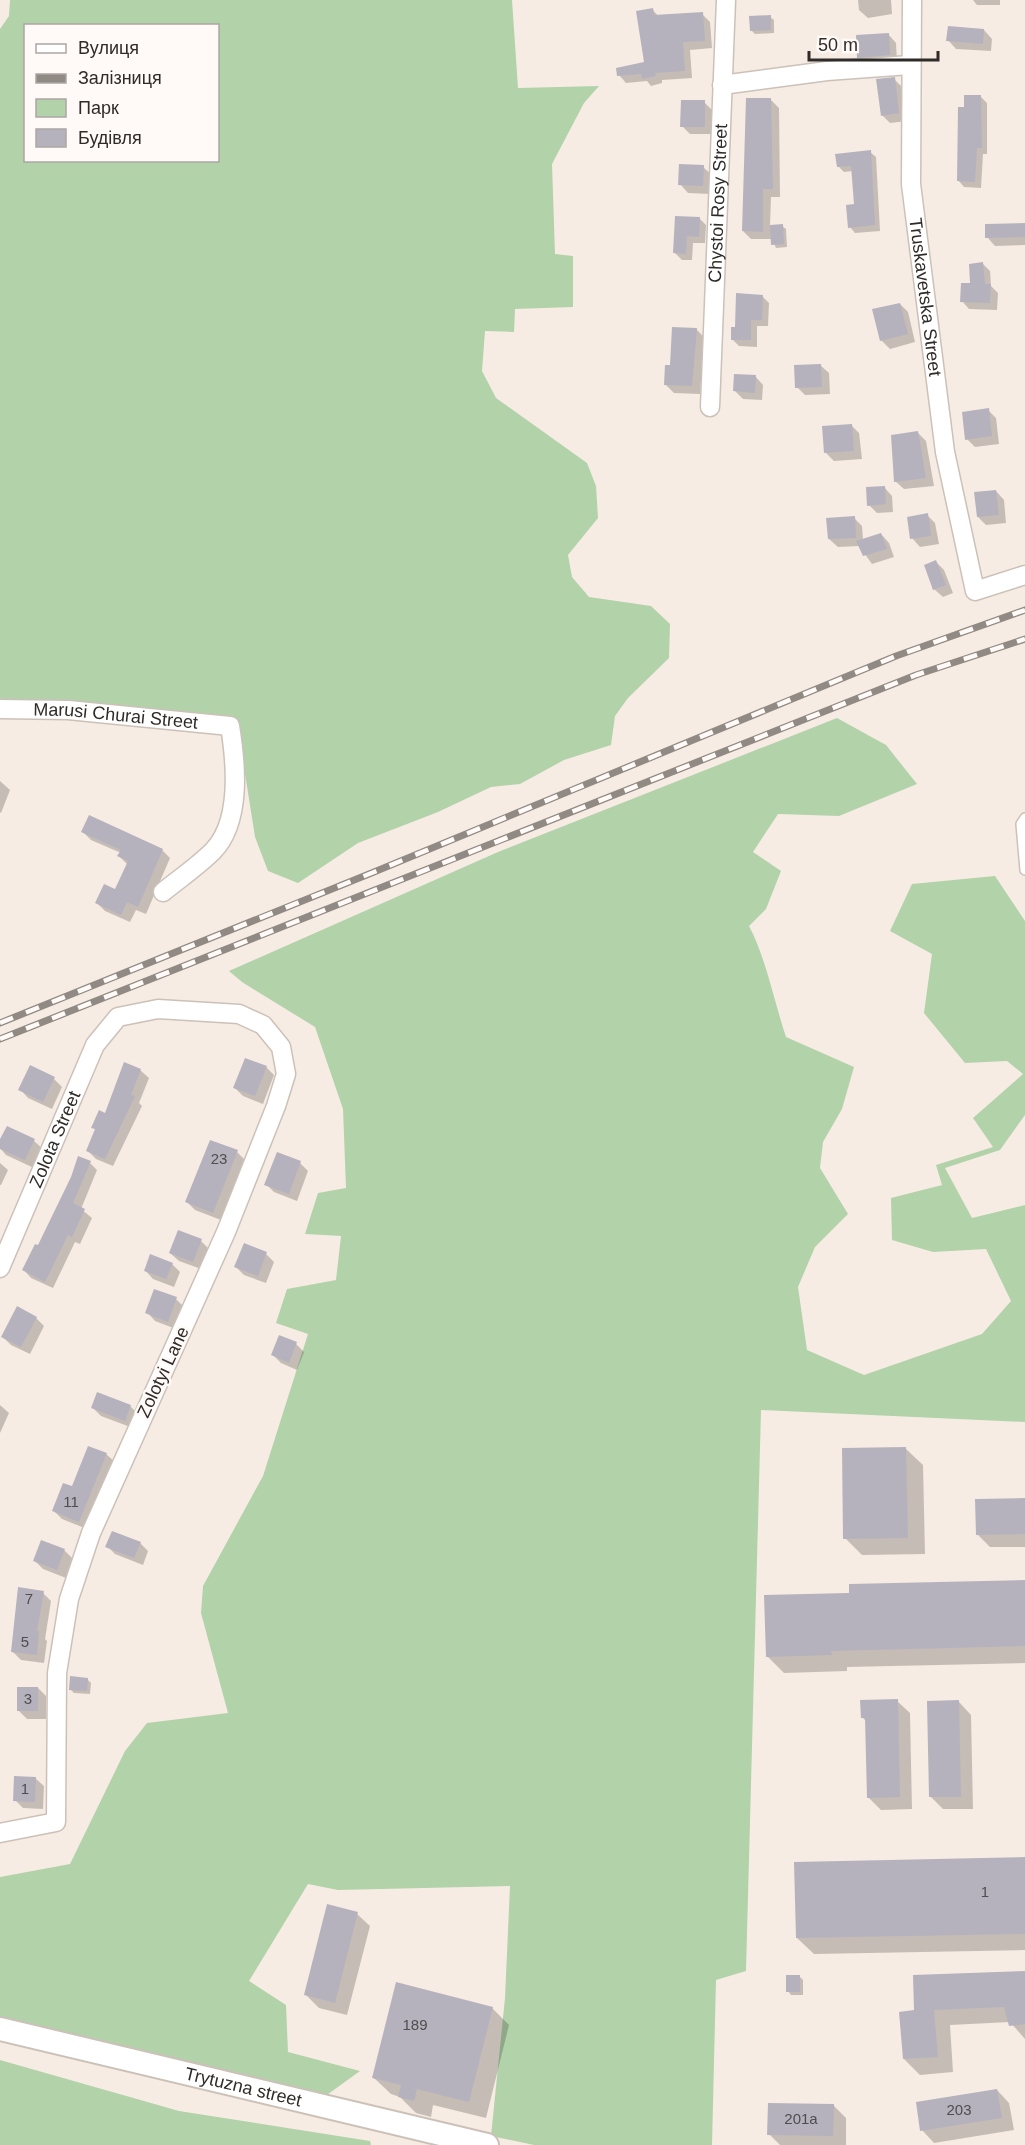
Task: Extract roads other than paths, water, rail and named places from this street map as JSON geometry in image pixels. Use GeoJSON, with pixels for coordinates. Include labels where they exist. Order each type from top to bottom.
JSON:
{"type":"FeatureCollection","features":[{"type":"Feature","properties":{"kind":"street","name":"Chystoi Rosy Street"},"geometry":{"type":"LineString","coordinates":[[710,407],[726,0]]}},
{"type":"Feature","properties":{"kind":"street","name":"Truskavetska Street"},"geometry":{"type":"LineString","coordinates":[[912,0],[911,184],[945,452],[975,591],[1025,575]]}},
{"type":"Feature","properties":{"kind":"street"},"geometry":{"type":"LineString","coordinates":[[722,85],[827,71],[910,65]]}},
{"type":"Feature","properties":{"kind":"street","name":"Marusi Churai Street"},"geometry":{"type":"LineString","coordinates":[[0,709],[68,710],[230,726],[236,777],[228,824],[213,851],[163,892]]}},
{"type":"Feature","properties":{"kind":"street","name":"Zolotyi Lane"},"geometry":{"type":"LineString","coordinates":[[0,1833],[56,1822],[57,1673],[69,1599],[91,1533],[226,1232],[276,1106],[286,1074],[280,1047],[263,1024],[239,1014],[158,1009],[118,1017]]}},
{"type":"Feature","properties":{"kind":"street","name":"Zolota Street"},"geometry":{"type":"LineString","coordinates":[[0,1268],[95,1045],[118,1017]]}},
{"type":"Feature","properties":{"kind":"street","name":"Trytuzna street"},"geometry":{"type":"LineString","coordinates":[[0,2029],[487,2145]]}},
{"type":"Feature","properties":{"kind":"lane"},"geometry":{"type":"LineString","coordinates":[[1025,818],[1021,824],[1025,870]]}},
{"type":"Feature","properties":{"kind":"railway"},"geometry":{"type":"LineString","coordinates":[[0,1023],[374,872],[896,656],[1025,610]]}},
{"type":"Feature","properties":{"kind":"railway"},"geometry":{"type":"LineString","coordinates":[[0,1039],[916,675],[1025,639]]}}]}
